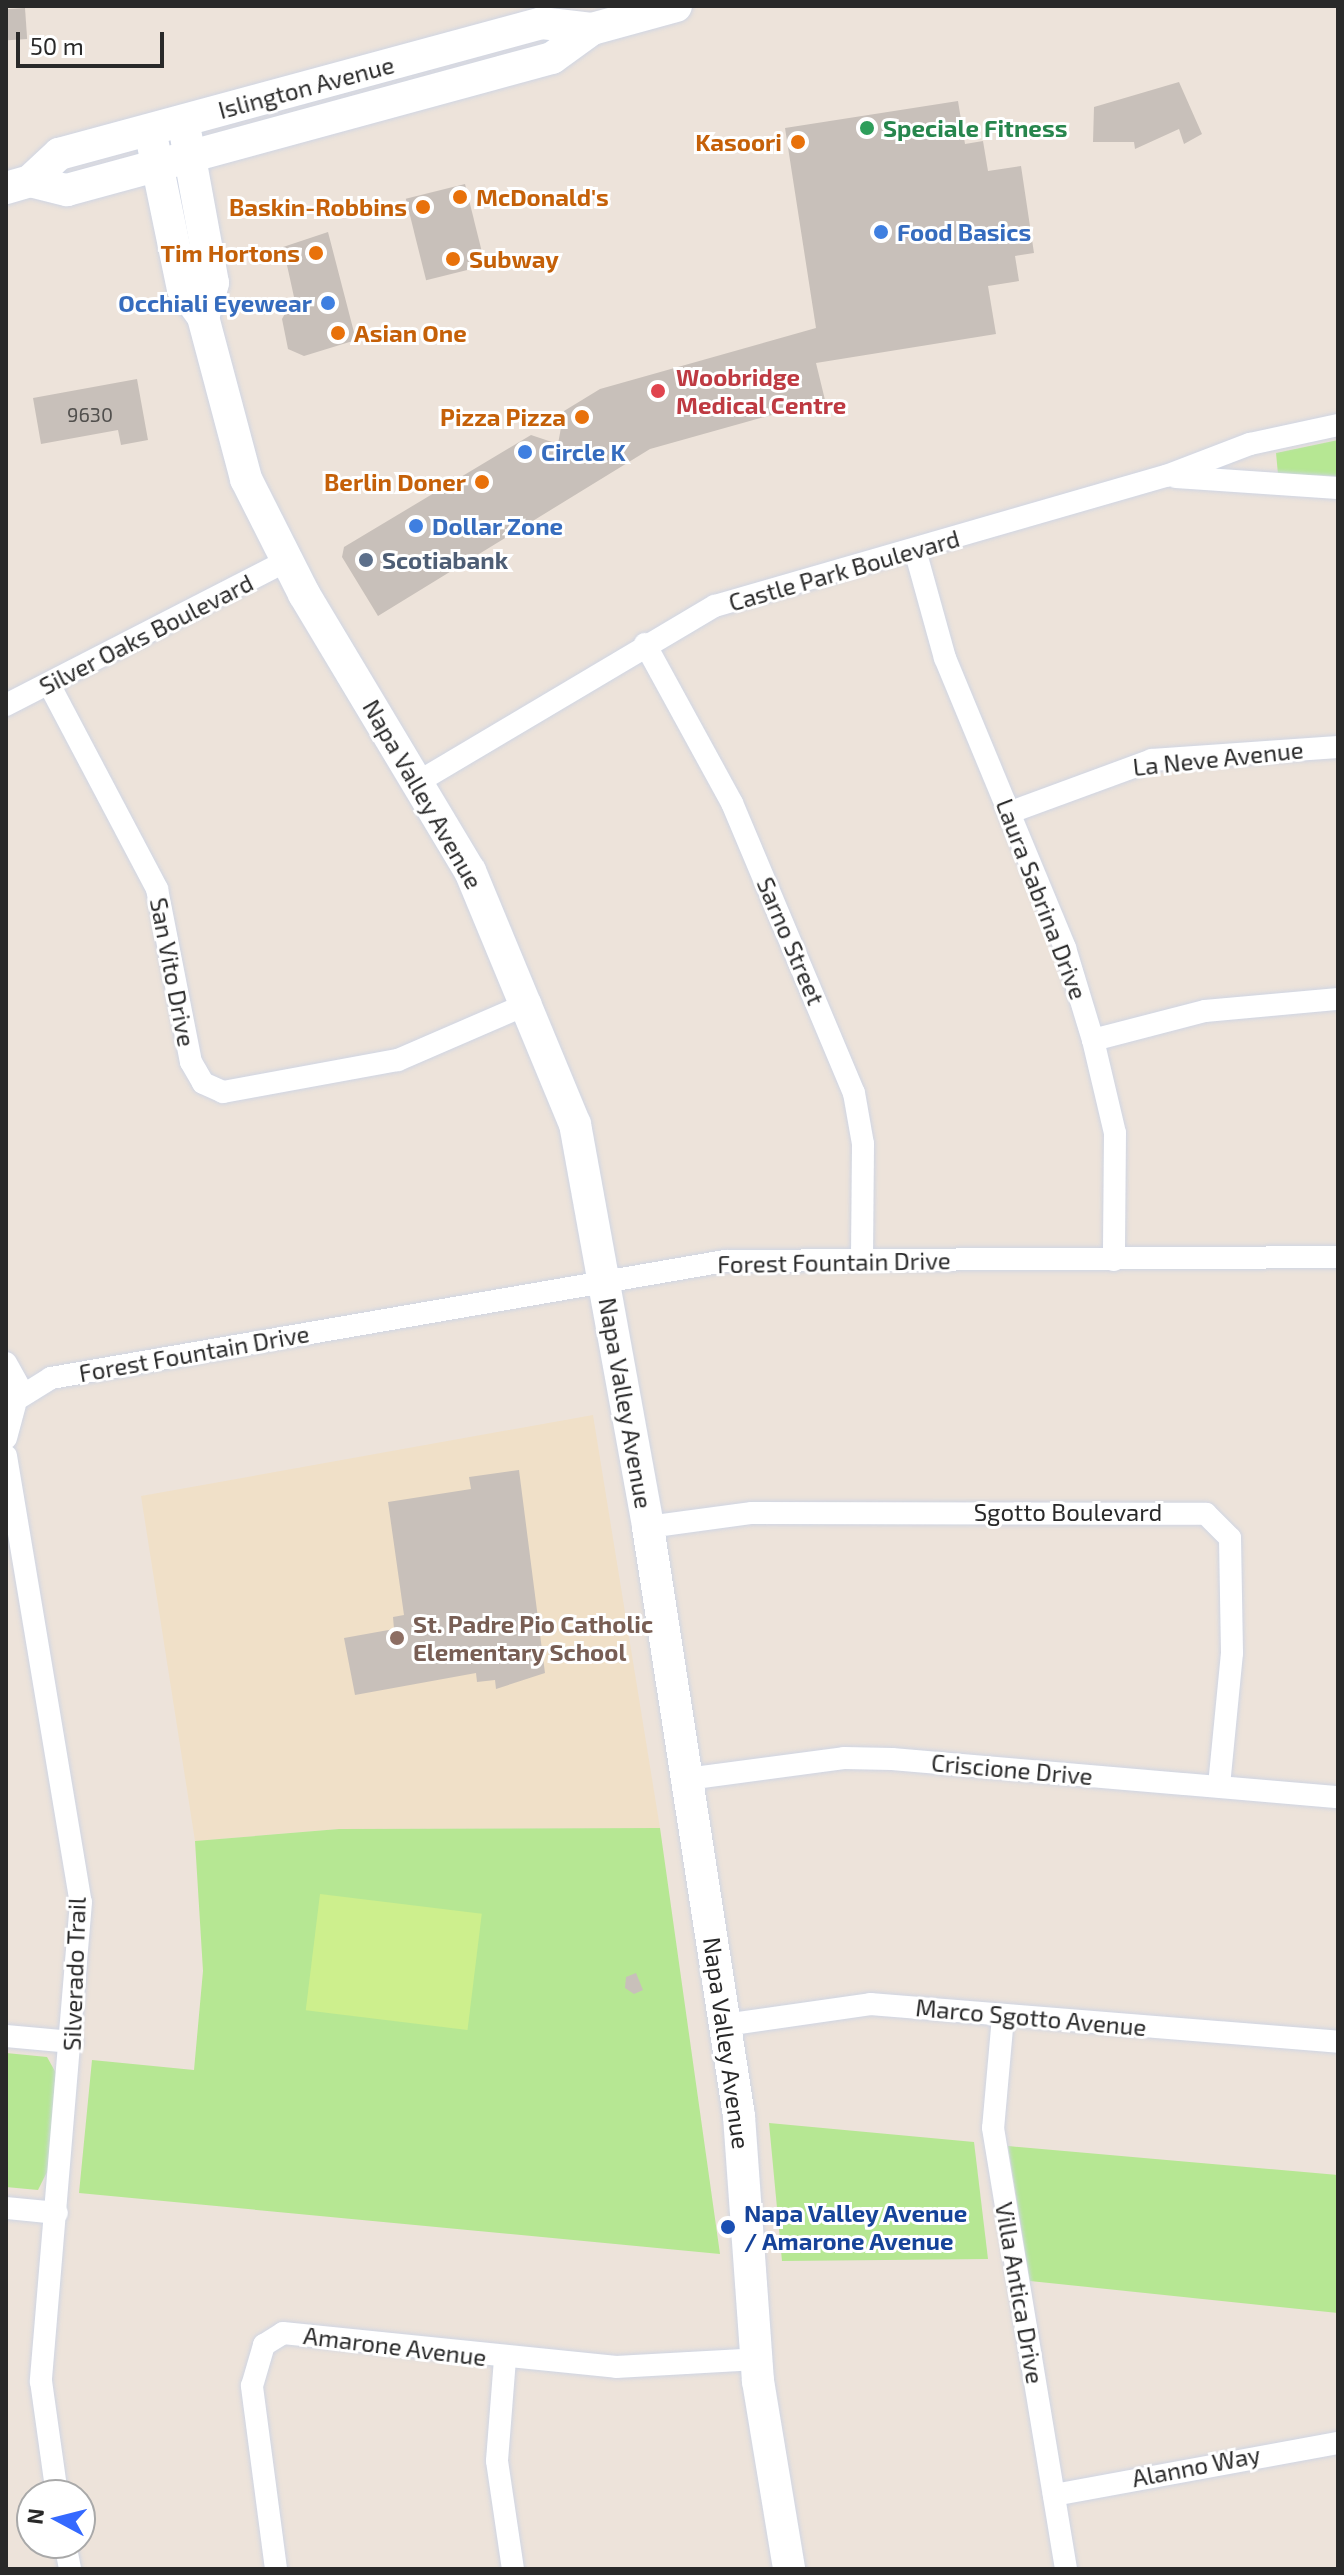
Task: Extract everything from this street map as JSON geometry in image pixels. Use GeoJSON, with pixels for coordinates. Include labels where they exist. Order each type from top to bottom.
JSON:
{"type":"FeatureCollection","features":[{"type":"Feature","properties":{"kind":"street","name":"Islington Avenue"},"geometry":{"type":"LineString","coordinates":[[18,185],[59,154],[542,23],[676,6]]}},
{"type":"Feature","properties":{"kind":"street","name":"Islington Avenue"},"geometry":{"type":"LineString","coordinates":[[18,185],[67,190],[552,58],[589,18]]}},
{"type":"Feature","properties":{"kind":"street","name":"Napa Valley Avenue"},"geometry":{"type":"LineString","coordinates":[[182,121],[213,283],[203,317]]}},
{"type":"Feature","properties":{"kind":"street","name":"Napa Valley Avenue"},"geometry":{"type":"LineString","coordinates":[[150,130],[183,289],[203,317],[241,464],[286,561],[470,871],[530,1003],[575,1124],[648,1527],[725,2025],[747,2184],[757,2359],[789,2569]]}},
{"type":"Feature","properties":{"kind":"street","name":"Castle Park Boulevard"},"geometry":{"type":"LineString","coordinates":[[418,782],[645,644],[740,597],[915,550],[1166,476],[1250,444],[1338,425]]}},
{"type":"Feature","properties":{"kind":"street","name":"Castle Park Boulevard"},"geometry":{"type":"LineString","coordinates":[[1166,476],[1338,488]]}},
{"type":"Feature","properties":{"kind":"street","name":"Laura Sabrina Drive"},"geometry":{"type":"LineString","coordinates":[[915,550],[938,637],[1011,812],[1093,1040],[1115,1133],[1114,1260]]}},
{"type":"Feature","properties":{"kind":"street","name":"Silver Oaks Boulevard"},"geometry":{"type":"LineString","coordinates":[[6,705],[286,561]]}},
{"type":"Feature","properties":{"kind":"street","name":"Sarno Street"},"geometry":{"type":"LineString","coordinates":[[645,644],[732,803],[854,1093],[863,1144],[862,1259]]}},
{"type":"Feature","properties":{"kind":"street","name":"San Vito Drive"},"geometry":{"type":"LineString","coordinates":[[49,684],[157,889],[191,1062],[203,1083],[223,1092],[398,1060],[530,1003]]}},
{"type":"Feature","properties":{"kind":"street","name":"La Neve Avenue"},"geometry":{"type":"LineString","coordinates":[[1011,812],[1152,760],[1338,747]]}},
{"type":"Feature","properties":{"kind":"street"},"geometry":{"type":"LineString","coordinates":[[1093,1040],[1205,1011],[1338,999]]}},
{"type":"Feature","properties":{"kind":"street","name":"Forest Fountain Drive"},"geometry":{"type":"LineString","coordinates":[[13,1405],[51,1378],[725,1261],[1338,1257]]}},
{"type":"Feature","properties":{"kind":"street","name":"Forest Fountain Drive"},"geometry":{"type":"LineString","coordinates":[[8,1364],[51,1378]]}},
{"type":"Feature","properties":{"kind":"street"},"geometry":{"type":"LineString","coordinates":[[6,1438],[13,1405],[8,1364]]}},
{"type":"Feature","properties":{"kind":"street","name":"Silverado Trail"},"geometry":{"type":"LineString","coordinates":[[6,1456],[81,1902],[72,2042],[41,2381],[55,2479]]}},
{"type":"Feature","properties":{"kind":"street","name":"Sgotto Boulevard"},"geometry":{"type":"LineString","coordinates":[[648,1527],[752,1513],[1206,1514],[1230,1538],[1232,1653],[1219,1786]]}},
{"type":"Feature","properties":{"kind":"street","name":"Criscione Drive"},"geometry":{"type":"LineString","coordinates":[[687,1779],[844,1758],[1338,1797]]}},
{"type":"Feature","properties":{"kind":"street","name":"Marco Sgotto Avenue"},"geometry":{"type":"LineString","coordinates":[[725,2025],[870,2004],[1338,2042]]}},
{"type":"Feature","properties":{"kind":"street","name":"Villa Antica Drive"},"geometry":{"type":"LineString","coordinates":[[1003,2017],[993,2128],[1066,2569]]}},
{"type":"Feature","properties":{"kind":"street"},"geometry":{"type":"LineString","coordinates":[[6,2036],[72,2042]]}},
{"type":"Feature","properties":{"kind":"street"},"geometry":{"type":"LineString","coordinates":[[6,2208],[57,2213]]}},
{"type":"Feature","properties":{"kind":"street","name":"Amarone Avenue"},"geometry":{"type":"LineString","coordinates":[[276,2569],[252,2386],[264,2345],[283,2333],[505,2359],[616,2367],[757,2359]]}},
{"type":"Feature","properties":{"kind":"street"},"geometry":{"type":"LineString","coordinates":[[505,2359],[497,2461],[513,2569]]}},
{"type":"Feature","properties":{"kind":"street","name":"Alanno Way"},"geometry":{"type":"LineString","coordinates":[[1054,2495],[1338,2443]]}},
{"type":"Feature","properties":{"kind":"shaded area","name":"St. Padre Pio Catholic Elementary School"},"geometry":{"type":"Polygon","coordinates":[[[593,1415],[660,1828],[339,1829],[195,1841],[141,1496],[593,1415]]]}},
{"type":"Feature","properties":{"kind":"green space"},"geometry":{"type":"Polygon","coordinates":[[[1338,440],[1338,476],[1278,474],[1276,453],[1338,440]]]}},
{"type":"Feature","properties":{"kind":"green space"},"geometry":{"type":"Polygon","coordinates":[[[660,1828],[720,2254],[79,2193],[92,2060],[194,2070],[203,1971],[195,1841],[339,1829],[660,1828]]]}},
{"type":"Feature","properties":{"kind":"green space"},"geometry":{"type":"Polygon","coordinates":[[[320,1894],[482,1914],[468,2030],[306,2010],[320,1894]]]}},
{"type":"Feature","properties":{"kind":"green space"},"geometry":{"type":"Polygon","coordinates":[[[6,2053],[47,2057],[56,2073],[48,2170],[38,2190],[6,2187],[6,2053]]]}},
{"type":"Feature","properties":{"kind":"green space"},"geometry":{"type":"Polygon","coordinates":[[[769,2123],[974,2142],[988,2259],[782,2261],[769,2123]]]}},
{"type":"Feature","properties":{"kind":"green space"},"geometry":{"type":"Polygon","coordinates":[[[1008,2146],[1338,2175],[1338,2313],[1030,2281],[1008,2146]]]}},
{"type":"Feature","properties":{"kind":"building"},"geometry":{"type":"Polygon","coordinates":[[[25,8],[27,39],[8,40],[6,9],[25,8]]]}},
{"type":"Feature","properties":{"kind":"building"},"geometry":{"type":"Polygon","coordinates":[[[1179,82],[1202,134],[1184,144],[1179,129],[1135,149],[1134,142],[1093,142],[1094,107],[1179,82]]]}},
{"type":"Feature","properties":{"kind":"building"},"geometry":{"type":"Polygon","coordinates":[[[958,101],[965,144],[983,141],[988,171],[1021,166],[1034,253],[1015,256],[1019,281],[988,286],[996,334],[816,363],[825,400],[650,449],[378,616],[342,557],[344,547],[531,435],[558,444],[564,411],[600,389],[816,328],[785,128],[958,101]]]}},
{"type":"Feature","properties":{"kind":"building"},"geometry":{"type":"Polygon","coordinates":[[[465,184],[485,266],[426,280],[406,199],[465,184]]]}},
{"type":"Feature","properties":{"kind":"building"},"geometry":{"type":"Polygon","coordinates":[[[328,232],[356,340],[304,356],[288,349],[282,319],[294,297],[283,247],[328,232]]]}},
{"type":"Feature","properties":{"kind":"building"},"geometry":{"type":"Polygon","coordinates":[[[137,379],[148,440],[121,445],[118,430],[41,444],[33,398],[137,379]]]}},
{"type":"Feature","properties":{"kind":"building"},"geometry":{"type":"Polygon","coordinates":[[[519,1470],[545,1673],[496,1689],[495,1680],[477,1682],[476,1673],[355,1695],[344,1638],[394,1629],[393,1617],[404,1615],[388,1502],[471,1489],[469,1477],[519,1470]]]}},
{"type":"Feature","properties":{"kind":"building"},"geometry":{"type":"Polygon","coordinates":[[[636,1973],[643,1990],[634,1994],[625,1988],[626,1977],[636,1973]]]}},
{"type":"Feature","properties":{"kind":"place","name":"Speciale Fitness"},"geometry":{"type":"Point","coordinates":[867,128]}},
{"type":"Feature","properties":{"kind":"place","name":"Kasoori"},"geometry":{"type":"Point","coordinates":[798,142]}},
{"type":"Feature","properties":{"kind":"place","name":"McDonald's"},"geometry":{"type":"Point","coordinates":[460,197]}},
{"type":"Feature","properties":{"kind":"place","name":"Baskin-Robbins"},"geometry":{"type":"Point","coordinates":[423,207]}},
{"type":"Feature","properties":{"kind":"place","name":"Food Basics"},"geometry":{"type":"Point","coordinates":[881,232]}},
{"type":"Feature","properties":{"kind":"place","name":"Tim Hortons"},"geometry":{"type":"Point","coordinates":[316,253]}},
{"type":"Feature","properties":{"kind":"place","name":"Subway"},"geometry":{"type":"Point","coordinates":[453,259]}},
{"type":"Feature","properties":{"kind":"place","name":"Occhiali Eyewear"},"geometry":{"type":"Point","coordinates":[328,303]}},
{"type":"Feature","properties":{"kind":"place","name":"Asian One"},"geometry":{"type":"Point","coordinates":[338,333]}},
{"type":"Feature","properties":{"kind":"place","name":"Woobridge Medical Centre"},"geometry":{"type":"Point","coordinates":[658,391]}},
{"type":"Feature","properties":{"kind":"place","name":"Pizza Pizza"},"geometry":{"type":"Point","coordinates":[582,417]}},
{"type":"Feature","properties":{"kind":"place","name":"Circle K"},"geometry":{"type":"Point","coordinates":[525,452]}},
{"type":"Feature","properties":{"kind":"place","name":"Berlin Doner"},"geometry":{"type":"Point","coordinates":[482,482]}},
{"type":"Feature","properties":{"kind":"place","name":"Dollar Zone"},"geometry":{"type":"Point","coordinates":[416,526]}},
{"type":"Feature","properties":{"kind":"place","name":"Scotiabank"},"geometry":{"type":"Point","coordinates":[366,560]}},
{"type":"Feature","properties":{"kind":"place","name":"St. Padre Pio Catholic Elementary School"},"geometry":{"type":"Point","coordinates":[397,1638]}},
{"type":"Feature","properties":{"kind":"place","name":"Napa Valley Avenue / Amarone Avenue"},"geometry":{"type":"Point","coordinates":[728,2227]}}]}
